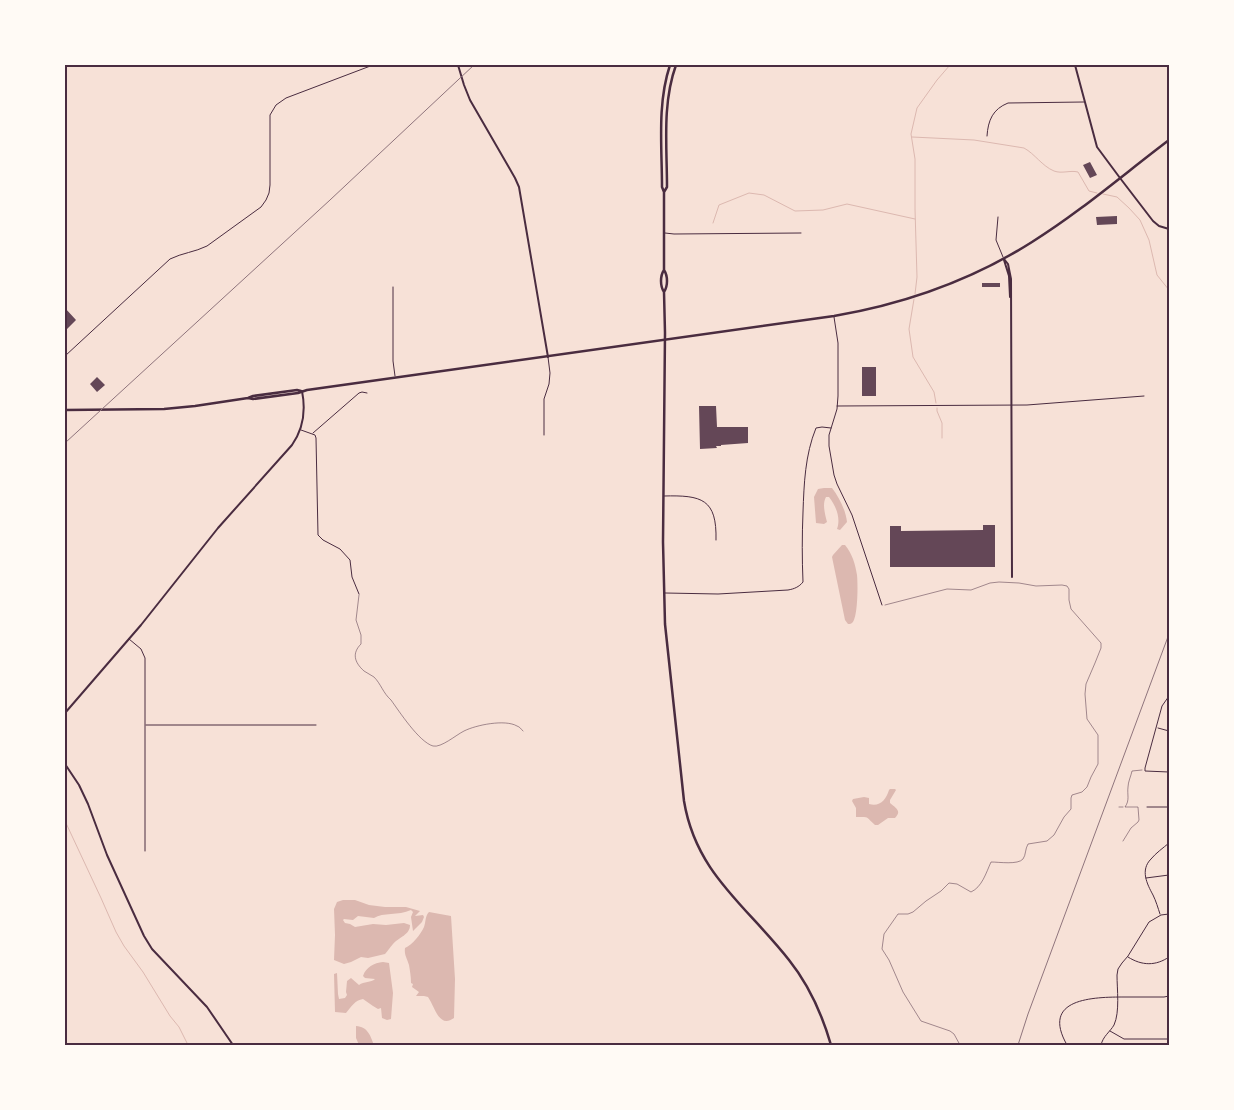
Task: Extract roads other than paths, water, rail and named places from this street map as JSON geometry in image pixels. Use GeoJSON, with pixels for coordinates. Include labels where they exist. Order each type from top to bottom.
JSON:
{"type":"FeatureCollection","features":[{"type":"Feature","properties":{"kind":"main road"},"geometry":{"type":"LineString","coordinates":[[458,65],[470,100],[519,187],[548,356]]}},
{"type":"Feature","properties":{"kind":"main road"},"geometry":{"type":"LineString","coordinates":[[670,65],[664,89],[662,110],[664,270],[666,274],[666,289],[664,292],[664,593],[667,645],[685,807],[691,830],[713,873],[783,953],[800,976],[819,1012],[830,1045]]}},
{"type":"Feature","properties":{"kind":"main road"},"geometry":{"type":"LineString","coordinates":[[664,192],[667,186],[667,104],[670,82],[676,65]]}},
{"type":"Feature","properties":{"kind":"main road"},"geometry":{"type":"LineString","coordinates":[[1074,65],[1097,147],[1153,221],[1159,226],[1169,229]]}},
{"type":"Feature","properties":{"kind":"main road"},"geometry":{"type":"LineString","coordinates":[[65,410],[164,408],[253,399],[834,316],[882,306],[923,294],[957,281],[1004,259],[1049,231],[1169,140]]}},
{"type":"Feature","properties":{"kind":"main road"},"geometry":{"type":"LineString","coordinates":[[1004,259],[1011,272],[1012,577]]}},
{"type":"Feature","properties":{"kind":"main road"},"geometry":{"type":"LineString","coordinates":[[65,713],[129,639],[209,540],[292,445],[301,429],[304,417],[302,391]]}},
{"type":"Feature","properties":{"kind":"main road"},"geometry":{"type":"LineString","coordinates":[[65,764],[88,804],[107,855],[144,936],[152,949],[208,1007],[234,1045]]}},
{"type":"Feature","properties":{"kind":"street"},"geometry":{"type":"LineString","coordinates":[[65,356],[170,259],[178,254],[202,249],[261,207],[268,197],[270,185],[270,115],[278,102],[372,65]]}},
{"type":"Feature","properties":{"kind":"street"},"geometry":{"type":"LineString","coordinates":[[987,136],[990,118],[1004,104],[1012,102],[1084,101]]}},
{"type":"Feature","properties":{"kind":"street"},"geometry":{"type":"LineString","coordinates":[[998,217],[996,240],[1004,259]]}},
{"type":"Feature","properties":{"kind":"street"},"geometry":{"type":"LineString","coordinates":[[664,233],[801,233]]}},
{"type":"Feature","properties":{"kind":"street"},"geometry":{"type":"LineString","coordinates":[[393,287],[393,361],[395,378]]}},
{"type":"Feature","properties":{"kind":"street"},"geometry":{"type":"LineString","coordinates":[[834,316],[838,349],[837,406],[829,435],[829,446],[834,475],[854,520],[882,605]]}},
{"type":"Feature","properties":{"kind":"street"},"geometry":{"type":"LineString","coordinates":[[544,435],[544,399],[550,374],[548,356]]}},
{"type":"Feature","properties":{"kind":"street"},"geometry":{"type":"LineString","coordinates":[[312,434],[359,393],[367,393]]}},
{"type":"Feature","properties":{"kind":"street"},"geometry":{"type":"LineString","coordinates":[[837,406],[1027,405],[1144,396]]}},
{"type":"Feature","properties":{"kind":"street"},"geometry":{"type":"LineString","coordinates":[[664,593],[718,594],[788,590],[801,584],[803,582],[801,549],[806,460],[816,428],[831,428]]}},
{"type":"Feature","properties":{"kind":"street"},"geometry":{"type":"LineString","coordinates":[[301,429],[315,435],[316,438],[318,535],[323,540],[340,549],[350,560],[352,577],[360,594]]}},
{"type":"Feature","properties":{"kind":"street"},"geometry":{"type":"LineString","coordinates":[[664,496],[691,497],[699,499],[706,504],[716,521],[716,540]]}},
{"type":"Feature","properties":{"kind":"street"},"geometry":{"type":"LineString","coordinates":[[129,639],[142,650],[145,658],[145,851]]}},
{"type":"Feature","properties":{"kind":"street"},"geometry":{"type":"LineString","coordinates":[[1169,696],[1162,706],[1145,771],[1169,772]]}},
{"type":"Feature","properties":{"kind":"street"},"geometry":{"type":"LineString","coordinates":[[145,725],[316,724]]}},
{"type":"Feature","properties":{"kind":"street"},"geometry":{"type":"LineString","coordinates":[[1157,727],[1169,732]]}},
{"type":"Feature","properties":{"kind":"street"},"geometry":{"type":"LineString","coordinates":[[1147,807],[1169,807]]}},
{"type":"Feature","properties":{"kind":"street"},"geometry":{"type":"LineString","coordinates":[[1161,915],[1154,896],[1146,883],[1146,868],[1150,859],[1169,843]]}},
{"type":"Feature","properties":{"kind":"street"},"geometry":{"type":"LineString","coordinates":[[1145,878],[1169,874]]}},
{"type":"Feature","properties":{"kind":"street"},"geometry":{"type":"LineString","coordinates":[[1101,1045],[1104,1036],[1113,1027],[1117,1017],[1118,969],[1150,922],[1161,915],[1169,914]]}},
{"type":"Feature","properties":{"kind":"street"},"geometry":{"type":"LineString","coordinates":[[1128,956],[1141,964],[1158,963],[1169,957]]}},
{"type":"Feature","properties":{"kind":"street"},"geometry":{"type":"LineString","coordinates":[[1068,1045],[1061,1034],[1061,1018],[1066,1009],[1076,1002],[1092,998],[1169,996]]}},
{"type":"Feature","properties":{"kind":"street"},"geometry":{"type":"LineString","coordinates":[[1110,1031],[1124,1040],[1169,1039]]}},
{"type":"Feature","properties":{"kind":"lane"},"geometry":{"type":"LineString","coordinates":[[360,594],[356,620],[361,635],[361,644],[356,651],[356,661],[365,672],[374,677],[423,740],[431,746],[436,746],[465,730],[486,724],[511,724],[516,725],[523,731]]}},
{"type":"Feature","properties":{"kind":"waterway"},"geometry":{"type":"LineString","coordinates":[[915,294],[917,277],[915,159],[911,134],[917,108],[950,65]]}},
{"type":"Feature","properties":{"kind":"waterway"},"geometry":{"type":"LineString","coordinates":[[912,137],[974,140],[1024,148],[1054,171],[1078,172],[1089,191],[1097,193]]}},
{"type":"Feature","properties":{"kind":"waterway"},"geometry":{"type":"LineString","coordinates":[[713,223],[719,205],[749,193],[764,195],[795,211],[823,210],[847,204],[915,219]]}},
{"type":"Feature","properties":{"kind":"waterway"},"geometry":{"type":"LineString","coordinates":[[1103,194],[1117,197],[1140,220],[1149,240],[1157,275],[1169,290]]}},
{"type":"Feature","properties":{"kind":"waterway"},"geometry":{"type":"LineString","coordinates":[[914,299],[909,329],[913,357],[934,392],[936,403]]}},
{"type":"Feature","properties":{"kind":"waterway"},"geometry":{"type":"LineString","coordinates":[[937,408],[942,423],[942,438]]}},
{"type":"Feature","properties":{"kind":"waterway"},"geometry":{"type":"LineString","coordinates":[[65,821],[116,932],[179,1027],[188,1045]]}},
{"type":"Feature","properties":{"kind":"railway"},"geometry":{"type":"LineString","coordinates":[[65,443],[474,65]]}},
{"type":"Feature","properties":{"kind":"railway"},"geometry":{"type":"LineString","coordinates":[[1018,1045],[1169,634]]}}]}
